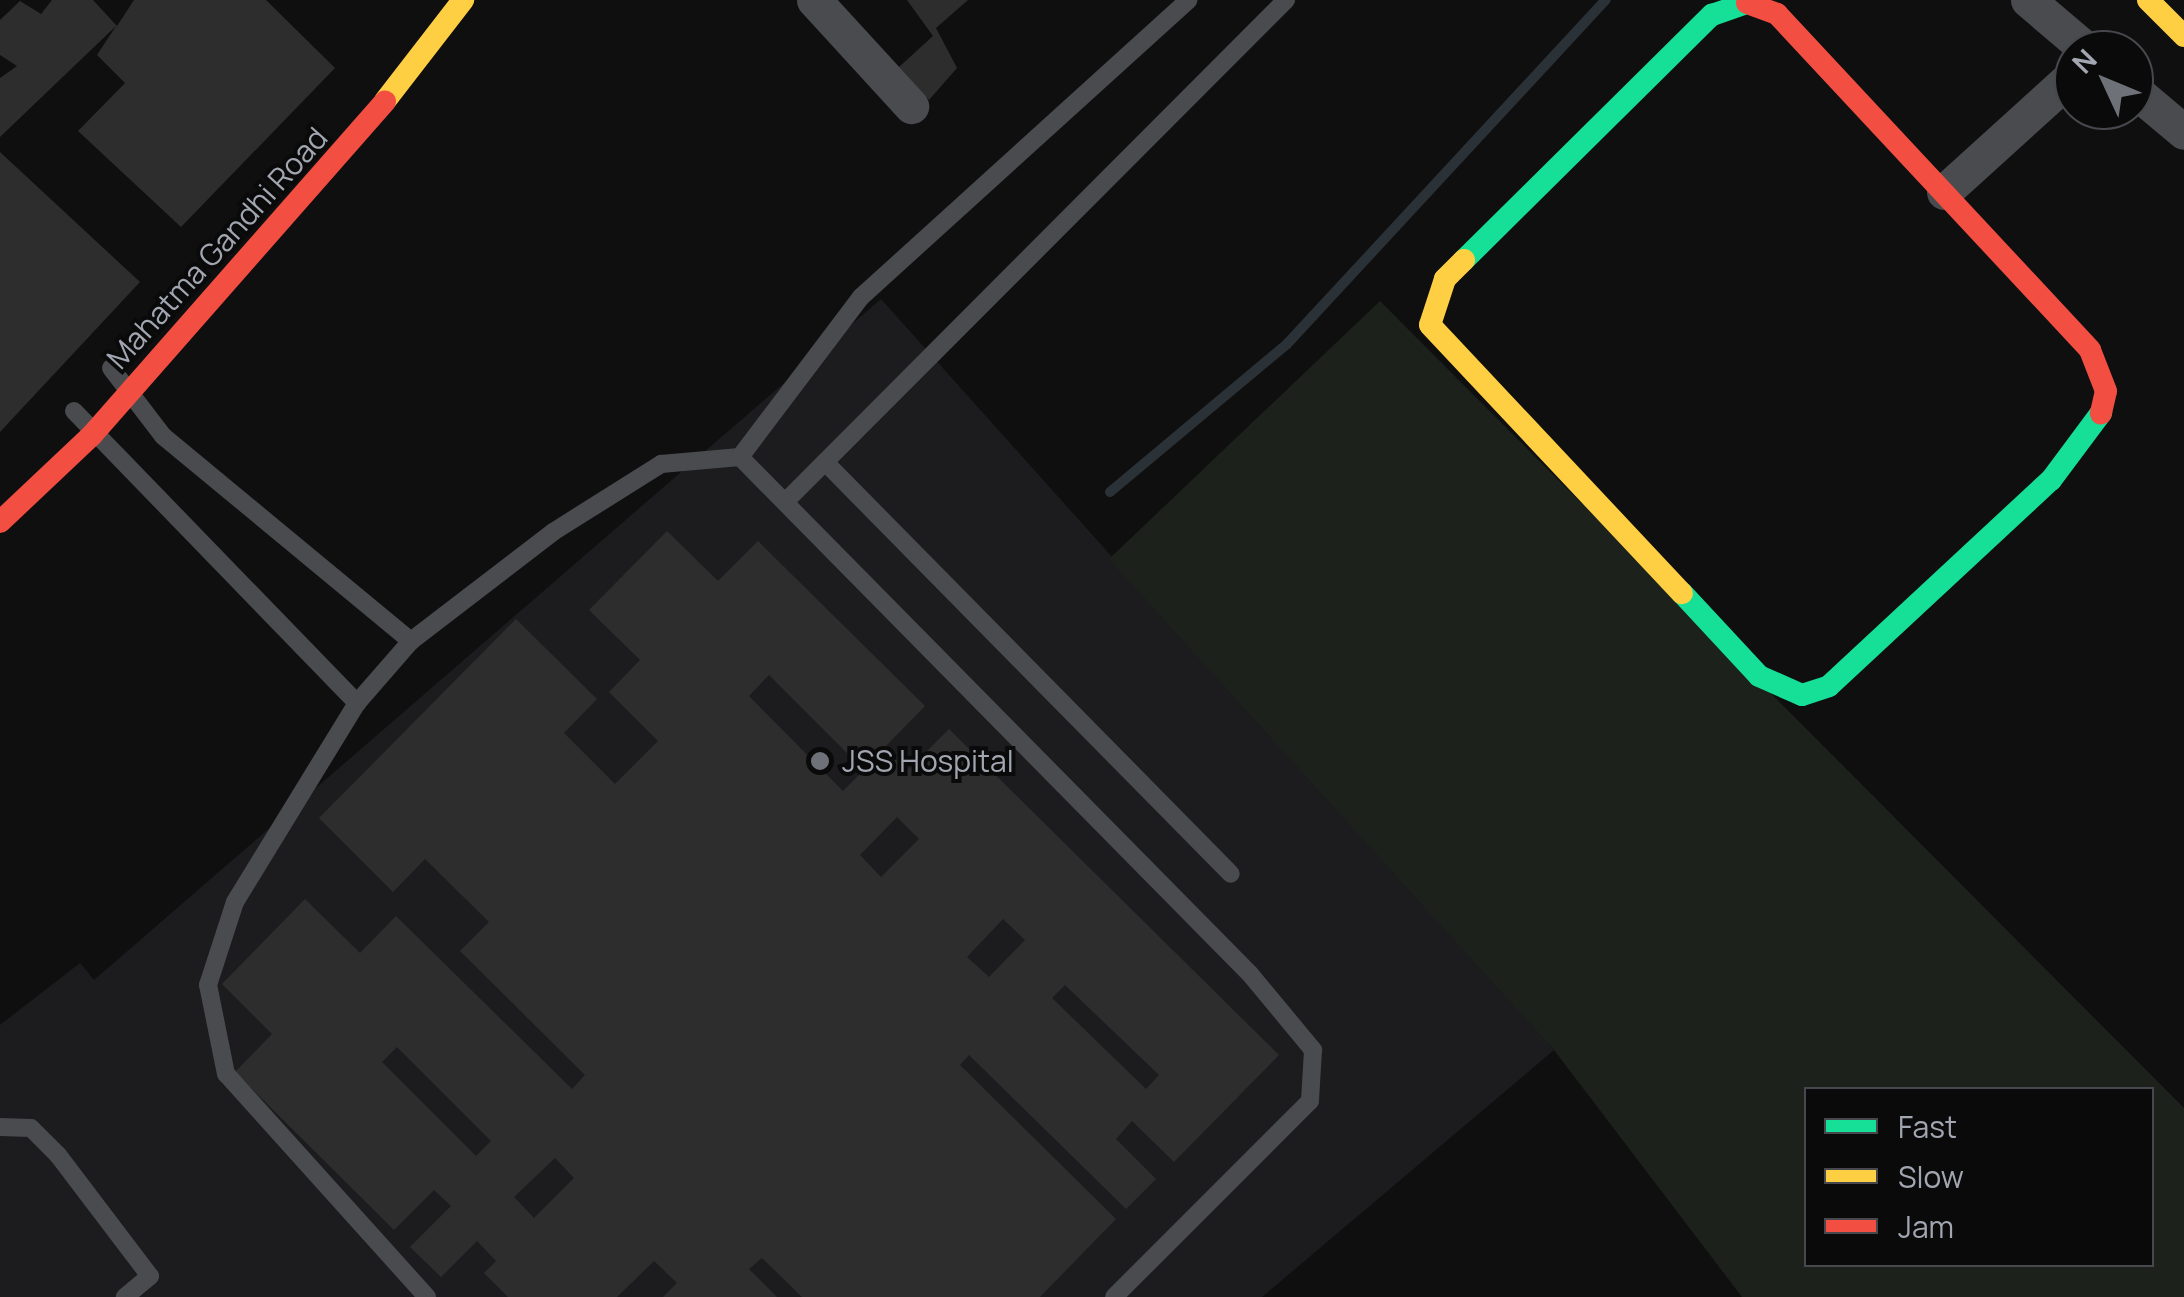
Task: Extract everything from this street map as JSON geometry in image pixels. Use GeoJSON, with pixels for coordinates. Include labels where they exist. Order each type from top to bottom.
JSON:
{"type":"FeatureCollection","features":[{"type":"Feature","properties":{"kind":"street","name":"Mahatma Gandhi Road"},"geometry":{"type":"LineString","coordinates":[[7,491],[92,435],[354,141],[464,0]]}},
{"type":"Feature","properties":{"kind":"street"},"geometry":{"type":"LineString","coordinates":[[2028,0],[2063,30]]}},
{"type":"Feature","properties":{"kind":"street"},"geometry":{"type":"LineString","coordinates":[[2148,0],[2184,36]]}},
{"type":"Feature","properties":{"kind":"street"},"geometry":{"type":"LineString","coordinates":[[1734,5],[1777,14],[1944,192],[2090,350],[2106,391],[2100,416],[2050,480],[1829,686],[1802,695],[1759,676],[1430,325],[1444,279],[1712,15],[1734,5]]}},
{"type":"Feature","properties":{"kind":"street"},"geometry":{"type":"LineString","coordinates":[[836,8],[911,106]]}},
{"type":"Feature","properties":{"kind":"street"},"geometry":{"type":"LineString","coordinates":[[1944,192],[2054,92]]}},
{"type":"Feature","properties":{"kind":"street"},"geometry":{"type":"LineString","coordinates":[[2154,107],[2184,132]]}},
{"type":"Feature","properties":{"kind":"street","name":"Mahatma Gandhi Road"},"geometry":{"type":"LineString","coordinates":[[49,436],[128,347]]}},
{"type":"Feature","properties":{"kind":"lane"},"geometry":{"type":"LineString","coordinates":[[427,1297],[226,1074],[208,985],[235,902],[358,703],[411,642],[552,532],[661,464],[740,457],[860,297],[1188,0]]}},
{"type":"Feature","properties":{"kind":"lane"},"geometry":{"type":"LineString","coordinates":[[786,502],[1286,0]]}},
{"type":"Feature","properties":{"kind":"lane"},"geometry":{"type":"LineString","coordinates":[[358,703],[92,435],[92,389],[128,393],[163,436],[411,642]]}},
{"type":"Feature","properties":{"kind":"lane"},"geometry":{"type":"LineString","coordinates":[[740,457],[1250,974],[1313,1050],[1310,1102],[1114,1297]]}},
{"type":"Feature","properties":{"kind":"lane"},"geometry":{"type":"LineString","coordinates":[[826,462],[1232,874]]}},
{"type":"Feature","properties":{"kind":"lane"},"geometry":{"type":"LineString","coordinates":[[0,1127],[30,1128],[58,1154],[150,1276],[125,1297]]}},
{"type":"Feature","properties":{"kind":"shaded area","name":"JSS Hospital"},"geometry":{"type":"Polygon","coordinates":[[[881,299],[1554,1050],[1262,1297],[0,1297],[0,1025],[80,963],[94,980],[881,299]]]}},
{"type":"Feature","properties":{"kind":"shaded area"},"geometry":{"type":"Polygon","coordinates":[[[1380,301],[2184,1108],[2184,1297],[1742,1297],[1554,1050],[1109,559],[1380,301]]]}},
{"type":"Feature","properties":{"kind":"building"},"geometry":{"type":"Polygon","coordinates":[[[52,0],[93,0],[117,26],[134,0],[266,0],[335,68],[181,227],[78,131],[125,83],[97,55],[116,26],[0,137],[0,78],[17,66],[0,55],[0,20],[20,1],[41,14],[52,0]]]}},
{"type":"Feature","properties":{"kind":"building"},"geometry":{"type":"Polygon","coordinates":[[[907,0],[968,0],[936,28],[957,68],[929,100],[899,67],[933,36],[907,0]]]}},
{"type":"Feature","properties":{"kind":"building"},"geometry":{"type":"Polygon","coordinates":[[[0,152],[140,282],[0,432],[0,152]]]}},
{"type":"Feature","properties":{"kind":"building"},"geometry":{"type":"Polygon","coordinates":[[[667,531],[718,581],[758,541],[925,706],[886,746],[909,769],[949,729],[1279,1055],[1174,1162],[1132,1121],[1116,1139],[1156,1179],[1126,1209],[969,1055],[960,1065],[1116,1219],[1040,1297],[802,1297],[762,1258],[749,1269],[777,1297],[663,1297],[677,1283],[654,1261],[617,1297],[508,1297],[484,1273],[496,1261],[477,1241],[441,1277],[410,1247],[451,1206],[434,1190],[394,1230],[235,1072],[272,1034],[222,984],[305,899],[360,953],[396,916],[572,1089],[585,1075],[460,951],[489,922],[425,859],[393,892],[319,818],[516,619],[597,699],[564,733],[615,784],[658,741],[609,692],[640,660],[589,610],[667,531]],[[769,675],[749,696],[843,791],[864,770],[769,675]],[[897,817],[860,855],[881,877],[919,839],[897,817]],[[1003,919],[967,957],[989,977],[1025,940],[1003,919]],[[1065,985],[1052,998],[1146,1089],[1159,1075],[1065,985]],[[397,1047],[382,1062],[476,1156],[491,1141],[397,1047]],[[555,1158],[514,1197],[534,1218],[574,1178],[555,1158]]]}},
{"type":"Feature","properties":{"kind":"waterway"},"geometry":{"type":"LineString","coordinates":[[1110,492],[1287,344],[1606,0]]}},
{"type":"Feature","properties":{"kind":"traffic: fast"},"geometry":{"type":"LineString","coordinates":[[1464,260],[1712,15],[1747,3]]}},
{"type":"Feature","properties":{"kind":"traffic: fast"},"geometry":{"type":"LineString","coordinates":[[1682,593],[1759,676],[1802,695],[1829,686],[2051,480],[2101,413]]}},
{"type":"Feature","properties":{"kind":"traffic: slow"},"geometry":{"type":"LineString","coordinates":[[385,101],[463,0]]}},
{"type":"Feature","properties":{"kind":"traffic: slow"},"geometry":{"type":"LineString","coordinates":[[2148,0],[2184,36]]}},
{"type":"Feature","properties":{"kind":"traffic: slow"},"geometry":{"type":"LineString","coordinates":[[1464,260],[1445,279],[1430,325],[1682,593]]}},
{"type":"Feature","properties":{"kind":"traffic: jam"},"geometry":{"type":"LineString","coordinates":[[1747,3],[1777,14],[2090,350],[2106,391],[2101,413]]}},
{"type":"Feature","properties":{"kind":"traffic: jam"},"geometry":{"type":"LineString","coordinates":[[0,522],[92,435],[385,101]]}},
{"type":"Feature","properties":{"kind":"place","name":"JSS Hospital"},"geometry":{"type":"Point","coordinates":[820,761]}}]}
